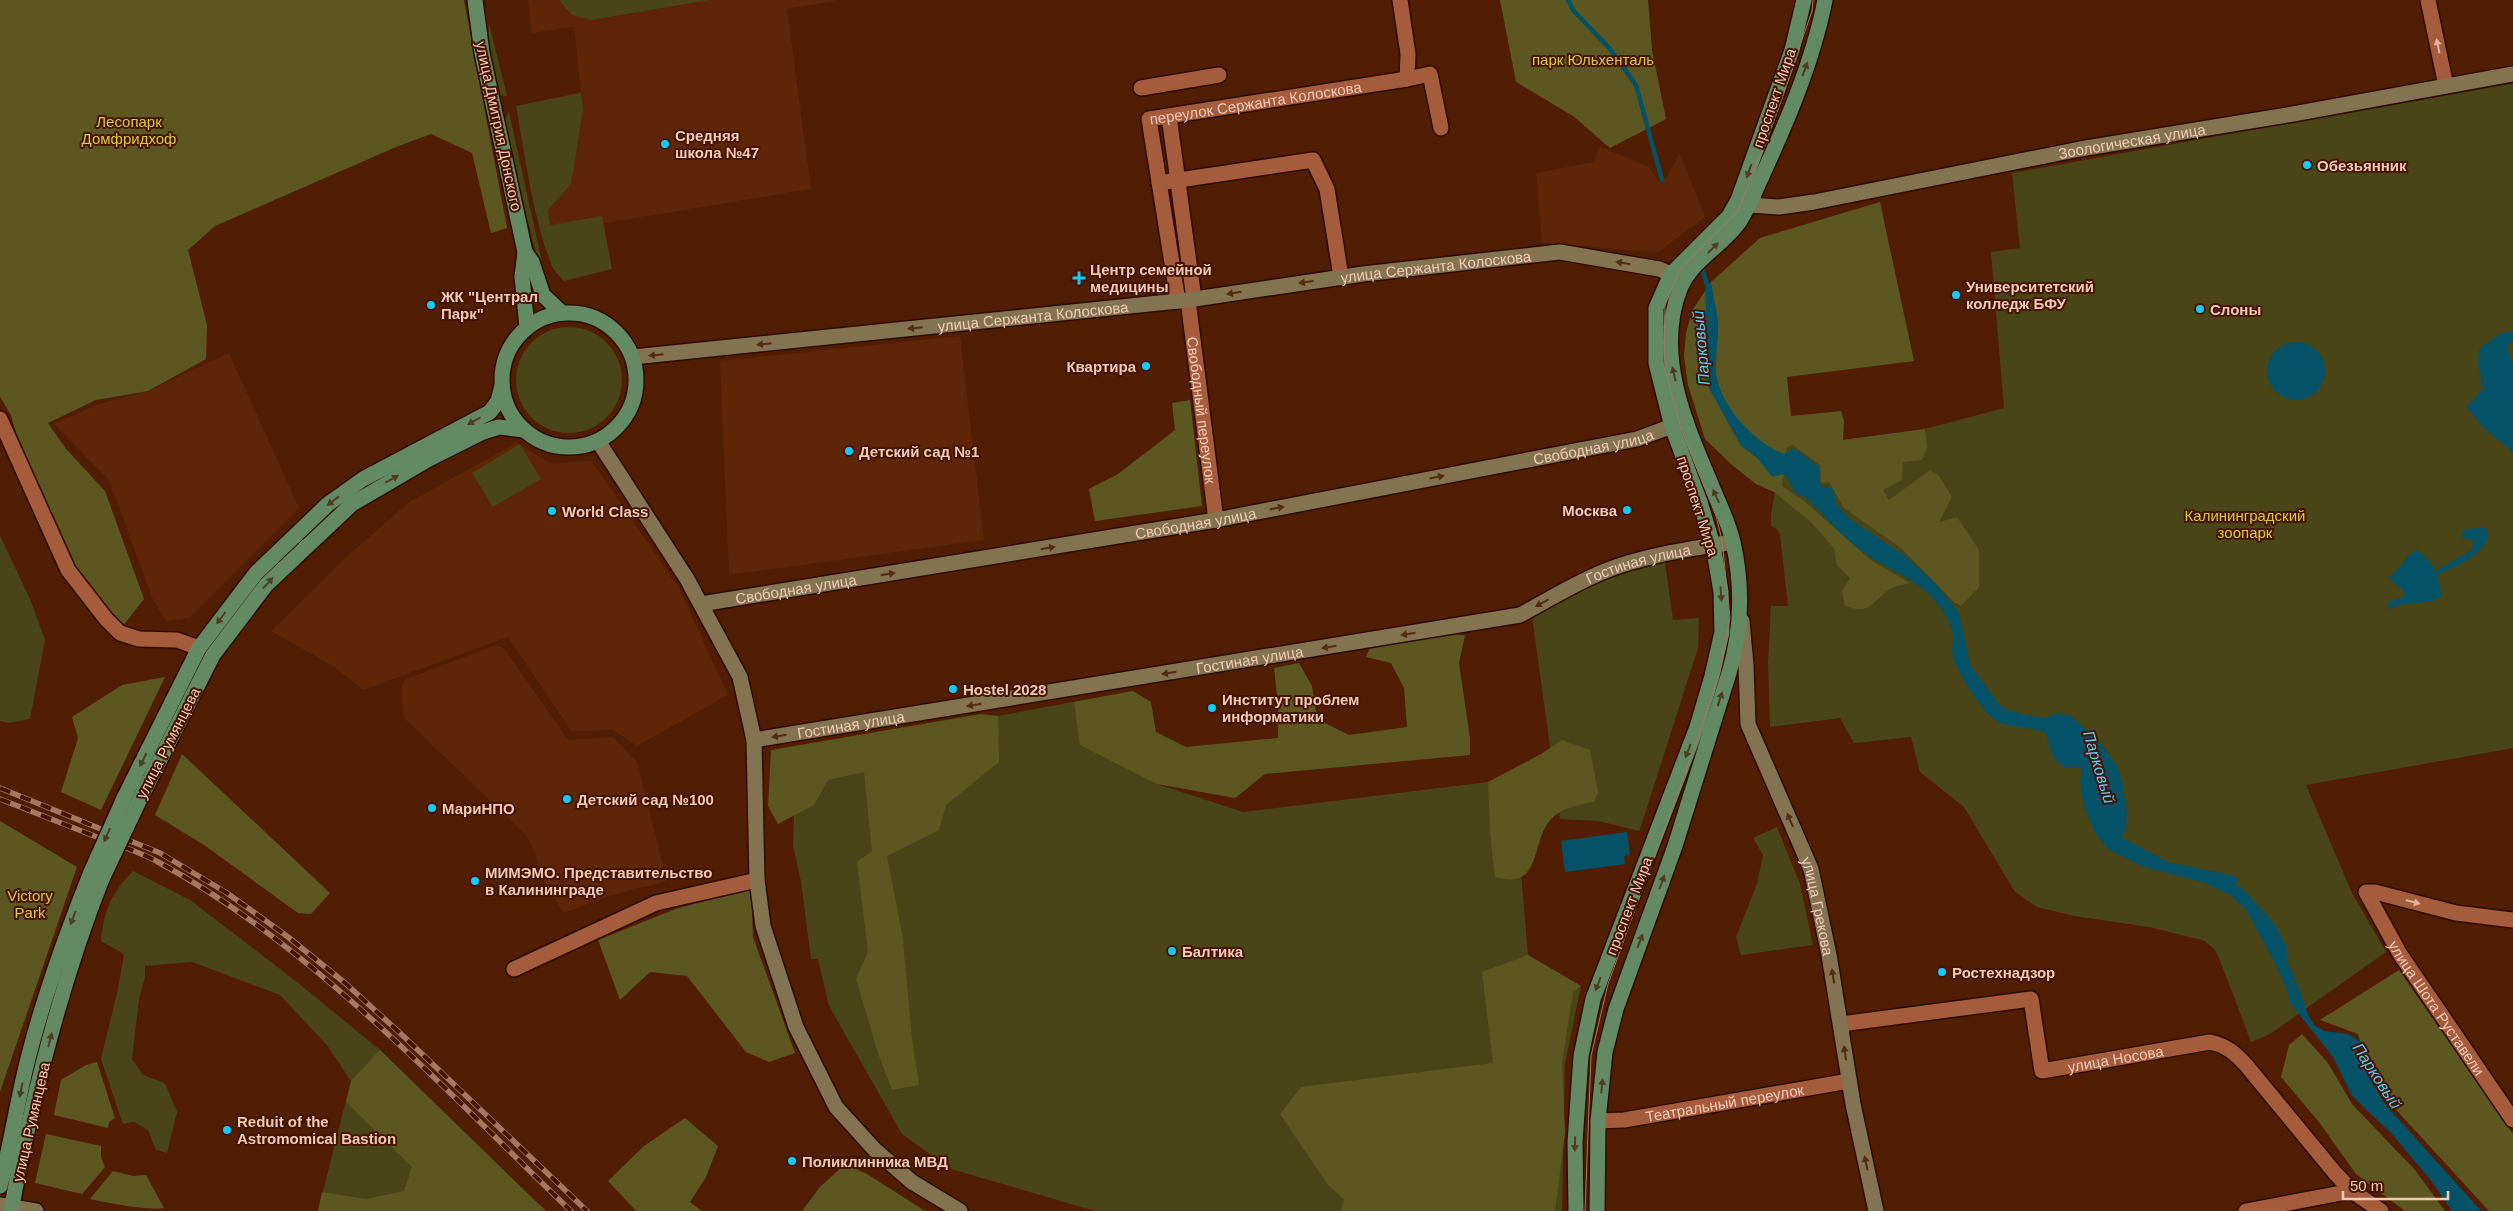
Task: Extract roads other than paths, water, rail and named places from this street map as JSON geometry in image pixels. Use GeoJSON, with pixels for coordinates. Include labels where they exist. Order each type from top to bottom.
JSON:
{"type":"FeatureCollection","features":[{"type":"Feature","properties":{"kind":"main road","name":"улица Дмитрия Донского"},"geometry":{"type":"LineString","coordinates":[[475,0],[482,53],[525,252],[522,277],[527,328]]}},
{"type":"Feature","properties":{"kind":"main road","name":"проспект Мира"},"geometry":{"type":"LineString","coordinates":[[1734,219],[1738,200],[1792,50],[1804,0]]}},
{"type":"Feature","properties":{"kind":"main road","name":"проспект Мира"},"geometry":{"type":"LineString","coordinates":[[1576,1211],[1575,1142],[1581,1056],[1593,999],[1697,727],[1712,676],[1722,632],[1721,592],[1713,545],[1679,424],[1670,360],[1679,271],[1749,205],[1806,67],[1820,27],[1825,0]]}},
{"type":"Feature","properties":{"kind":"main road","name":"улица Дмитрия Донского"},"geometry":{"type":"LineString","coordinates":[[525,252],[532,262],[543,295],[562,313]]}},
{"type":"Feature","properties":{"kind":"main road"},"geometry":{"type":"LineString","coordinates":[[562,313],[583,314],[604,322],[621,338],[633,357],[636,382],[632,406],[618,427],[598,441],[573,448],[548,444],[524,430],[509,410],[502,385],[507,357],[513,344],[527,328],[542,318],[562,313]]}},
{"type":"Feature","properties":{"kind":"main road","name":"улица Румянцева"},"geometry":{"type":"LineString","coordinates":[[0,1186],[25,1070],[64,941],[97,876],[199,648],[256,573],[328,504],[363,479],[490,412],[498,401],[502,385]]}},
{"type":"Feature","properties":{"kind":"main road","name":"проспект Мира"},"geometry":{"type":"LineString","coordinates":[[1597,1211],[1598,1121],[1605,1052],[1616,1009],[1675,846],[1734,655],[1741,609],[1733,542],[1726,518],[1679,424]]}},
{"type":"Feature","properties":{"kind":"main road","name":"улица Румянцева"},"geometry":{"type":"LineString","coordinates":[[130,801],[213,655],[266,585],[343,510],[371,491],[483,432],[499,427],[524,430]]}},
{"type":"Feature","properties":{"kind":"main road","name":"улица Румянцева"},"geometry":{"type":"LineString","coordinates":[[8,1208],[57,1011],[97,876]]}},
{"type":"Feature","properties":{"kind":"street"},"geometry":{"type":"LineString","coordinates":[[1400,0],[1408,54],[1407,78]]}},
{"type":"Feature","properties":{"kind":"street"},"geometry":{"type":"LineString","coordinates":[[2428,0],[2446,86]]}},
{"type":"Feature","properties":{"kind":"street","name":"переулок Сержанта Колоскова"},"geometry":{"type":"LineString","coordinates":[[1187,300],[1159,183],[1149,119],[1430,74],[1441,128]]}},
{"type":"Feature","properties":{"kind":"street","name":"Зоологическая улица"},"geometry":{"type":"LineString","coordinates":[[1749,205],[1779,207],[1814,202],[2080,149],[2293,114],[2513,74]]}},
{"type":"Feature","properties":{"kind":"street"},"geometry":{"type":"LineString","coordinates":[[1141,88],[1220,75]]}},
{"type":"Feature","properties":{"kind":"street"},"geometry":{"type":"LineString","coordinates":[[1169,116],[1178,180],[1187,300]]}},
{"type":"Feature","properties":{"kind":"street"},"geometry":{"type":"LineString","coordinates":[[1159,183],[1313,160],[1327,189],[1341,277]]}},
{"type":"Feature","properties":{"kind":"street","name":"улица Сержанта Колоскова"},"geometry":{"type":"LineString","coordinates":[[633,357],[1187,300],[1341,277],[1560,252],[1679,271]]}},
{"type":"Feature","properties":{"kind":"street","name":"Свободный переулок"},"geometry":{"type":"LineString","coordinates":[[1187,300],[1216,520]]}},
{"type":"Feature","properties":{"kind":"street"},"geometry":{"type":"LineString","coordinates":[[0,419],[68,570],[106,619],[120,633],[139,639],[177,640],[199,648]]}},
{"type":"Feature","properties":{"kind":"street","name":"Свободная улица"},"geometry":{"type":"LineString","coordinates":[[701,604],[1216,520],[1637,439],[1679,424]]}},
{"type":"Feature","properties":{"kind":"street"},"geometry":{"type":"LineString","coordinates":[[598,441],[701,604],[740,677],[754,740],[757,880],[763,926],[796,1027],[836,1107],[874,1149],[912,1182],[960,1211]]}},
{"type":"Feature","properties":{"kind":"street","name":"Гостиная улица"},"geometry":{"type":"LineString","coordinates":[[754,740],[1520,615],[1579,582],[1607,570],[1733,542]]}},
{"type":"Feature","properties":{"kind":"street","name":"улица Грекова"},"geometry":{"type":"LineString","coordinates":[[1741,609],[1746,665],[1748,724],[1811,869],[1849,1081],[1876,1211]]}},
{"type":"Feature","properties":{"kind":"street"},"geometry":{"type":"LineString","coordinates":[[514,969],[656,903],[757,880]]}},
{"type":"Feature","properties":{"kind":"street","name":"улица Шота Руставели"},"geometry":{"type":"LineString","coordinates":[[2513,920],[2456,914],[2376,892],[2366,892],[2400,954],[2513,1120]]}},
{"type":"Feature","properties":{"kind":"street","name":"улица Носова"},"geometry":{"type":"LineString","coordinates":[[1840,1024],[2031,999],[2042,1071],[2210,1042],[2222,1044],[2232,1049],[2352,1191],[2381,1211]]}},
{"type":"Feature","properties":{"kind":"street","name":"Театральный переулок"},"geometry":{"type":"LineString","coordinates":[[1598,1121],[1631,1119],[1849,1081]]}},
{"type":"Feature","properties":{"kind":"street"},"geometry":{"type":"LineString","coordinates":[[2246,1211],[2352,1191]]}},
{"type":"Feature","properties":{"kind":"street"},"geometry":{"type":"LineString","coordinates":[[8,1208],[36,1211]]}},
{"type":"Feature","properties":{"kind":"water"},"geometry":{"type":"Polygon","coordinates":[[[1711,282],[1718,321],[1716,371],[1718,384],[1730,409],[1750,432],[1773,449],[1784,454],[1794,448],[1819,467],[1819,485],[1833,489],[1836,504],[1850,519],[1905,556],[1934,582],[1959,613],[1970,665],[1997,702],[2005,709],[2021,714],[2044,718],[2057,713],[2071,716],[2103,746],[2117,766],[2123,786],[2127,814],[2126,828],[2121,837],[2168,862],[2235,876],[2238,879],[2236,886],[2242,888],[2274,923],[2286,946],[2290,980],[2294,991],[2314,1025],[2324,1031],[2348,1034],[2360,1041],[2356,1054],[2384,1103],[2481,1211],[2452,1211],[2433,1183],[2391,1133],[2352,1096],[2333,1057],[2290,1003],[2285,985],[2274,961],[2246,910],[2230,895],[2205,883],[2144,867],[2108,849],[2095,833],[2084,807],[2080,767],[2065,767],[2059,764],[2051,752],[2046,733],[2034,729],[2002,724],[1985,711],[1970,691],[1958,670],[1952,653],[1953,633],[1944,613],[1935,601],[1919,586],[1855,546],[1805,497],[1796,494],[1784,474],[1772,477],[1757,458],[1741,446],[1710,390],[1704,372],[1703,353],[1707,334],[1705,291],[1711,282]]]}},
{"type":"Feature","properties":{"kind":"water"},"geometry":{"type":"Polygon","coordinates":[[[2513,331],[2513,340],[2507,347],[2513,365],[2513,453],[2485,429],[2466,407],[2483,389],[2478,363],[2479,349],[2501,333],[2513,331]]]}},
{"type":"Feature","properties":{"kind":"water"},"geometry":{"type":"Polygon","coordinates":[[[2290,342],[2302,342],[2317,350],[2325,365],[2325,377],[2317,392],[2302,400],[2290,400],[2275,392],[2267,377],[2267,365],[2275,350],[2290,342]]]}},
{"type":"Feature","properties":{"kind":"water"},"geometry":{"type":"Polygon","coordinates":[[[2483,527],[2488,531],[2486,540],[2476,554],[2461,564],[2437,575],[2442,596],[2428,602],[2401,605],[2387,610],[2389,602],[2404,596],[2403,590],[2388,577],[2397,570],[2409,555],[2417,550],[2432,564],[2434,571],[2472,550],[2473,540],[2462,538],[2463,530],[2483,527]]]}},
{"type":"Feature","properties":{"kind":"water"},"geometry":{"type":"Polygon","coordinates":[[[1627,832],[1630,855],[1624,856],[1625,864],[1565,872],[1561,841],[1627,832]]]}},
{"type":"Feature","properties":{"kind":"waterway","name":"Парковый"},"geometry":{"type":"LineString","coordinates":[[1568,0],[1573,10],[1610,49],[1636,85],[1662,180]]}},
{"type":"Feature","properties":{"kind":"waterway","name":"Парковый"},"geometry":{"type":"LineString","coordinates":[[1701,265],[1709,291]]}},
{"type":"Feature","properties":{"kind":"waterway","name":"Парковый"},"geometry":{"type":"LineString","coordinates":[[2289,969],[2306,1015]]}},
{"type":"Feature","properties":{"kind":"tram line"},"geometry":{"type":"LineString","coordinates":[[1585,1211],[1591,1056],[1608,984],[1698,737],[1720,671],[1730,618],[1722,540],[1716,516],[1681,429],[1664,366],[1665,304],[1681,268],[1738,211],[1778,109],[1812,11],[1813,0]]}},
{"type":"Feature","properties":{"kind":"railway"},"geometry":{"type":"LineString","coordinates":[[0,788],[160,853],[227,893],[288,937],[345,983],[587,1211]]}},
{"type":"Feature","properties":{"kind":"railway"},"geometry":{"type":"LineString","coordinates":[[0,799],[151,858],[215,896],[270,934],[375,1022],[426,1069],[571,1211]]}},
{"type":"Feature","properties":{"kind":"place","name":"Средняя школа №47"},"geometry":{"type":"Point","coordinates":[665,144]}},
{"type":"Feature","properties":{"kind":"place","name":"Обезьянник"},"geometry":{"type":"Point","coordinates":[2307,165]}},
{"type":"Feature","properties":{"kind":"place","name":"Центр семейной медицины"},"geometry":{"type":"Point","coordinates":[1079,278]}},
{"type":"Feature","properties":{"kind":"place","name":"Университетский колледж БФУ"},"geometry":{"type":"Point","coordinates":[1956,295]}},
{"type":"Feature","properties":{"kind":"place","name":"ЖК \"Централ Парк\""},"geometry":{"type":"Point","coordinates":[431,305]}},
{"type":"Feature","properties":{"kind":"place","name":"Слоны"},"geometry":{"type":"Point","coordinates":[2200,309]}},
{"type":"Feature","properties":{"kind":"place","name":"Квартира"},"geometry":{"type":"Point","coordinates":[1146,366]}},
{"type":"Feature","properties":{"kind":"place","name":"Детский сад №1"},"geometry":{"type":"Point","coordinates":[849,451]}},
{"type":"Feature","properties":{"kind":"place","name":"Москва"},"geometry":{"type":"Point","coordinates":[1627,510]}},
{"type":"Feature","properties":{"kind":"place","name":"World Class"},"geometry":{"type":"Point","coordinates":[552,511]}},
{"type":"Feature","properties":{"kind":"place","name":"Hostel 2028"},"geometry":{"type":"Point","coordinates":[953,689]}},
{"type":"Feature","properties":{"kind":"place","name":"Институт проблем информатики"},"geometry":{"type":"Point","coordinates":[1212,708]}},
{"type":"Feature","properties":{"kind":"place","name":"Детский сад №100"},"geometry":{"type":"Point","coordinates":[567,799]}},
{"type":"Feature","properties":{"kind":"place","name":"МариНПО"},"geometry":{"type":"Point","coordinates":[432,808]}},
{"type":"Feature","properties":{"kind":"place","name":"МИМЭМО. Представительство в Калининграде"},"geometry":{"type":"Point","coordinates":[475,881]}},
{"type":"Feature","properties":{"kind":"place","name":"Балтика"},"geometry":{"type":"Point","coordinates":[1172,951]}},
{"type":"Feature","properties":{"kind":"place","name":"Ростехнадзор"},"geometry":{"type":"Point","coordinates":[1942,972]}},
{"type":"Feature","properties":{"kind":"place","name":"Reduit of the Astromomical Bastion"},"geometry":{"type":"Point","coordinates":[227,1130]}},
{"type":"Feature","properties":{"kind":"place","name":"Поликлинника МВД"},"geometry":{"type":"Point","coordinates":[792,1161]}},
{"type":"Feature","properties":{"kind":"park label","name":"парк Юльхенталь"},"geometry":{"type":"Point","coordinates":[1593,59]}},
{"type":"Feature","properties":{"kind":"park label","name":"Лесопарк Домфридхоф"},"geometry":{"type":"Point","coordinates":[129,130]}},
{"type":"Feature","properties":{"kind":"park label","name":"Калининградский зоопарк"},"geometry":{"type":"Point","coordinates":[2245,524]}},
{"type":"Feature","properties":{"kind":"park label","name":"Victory Park"},"geometry":{"type":"Point","coordinates":[30,904]}}]}
